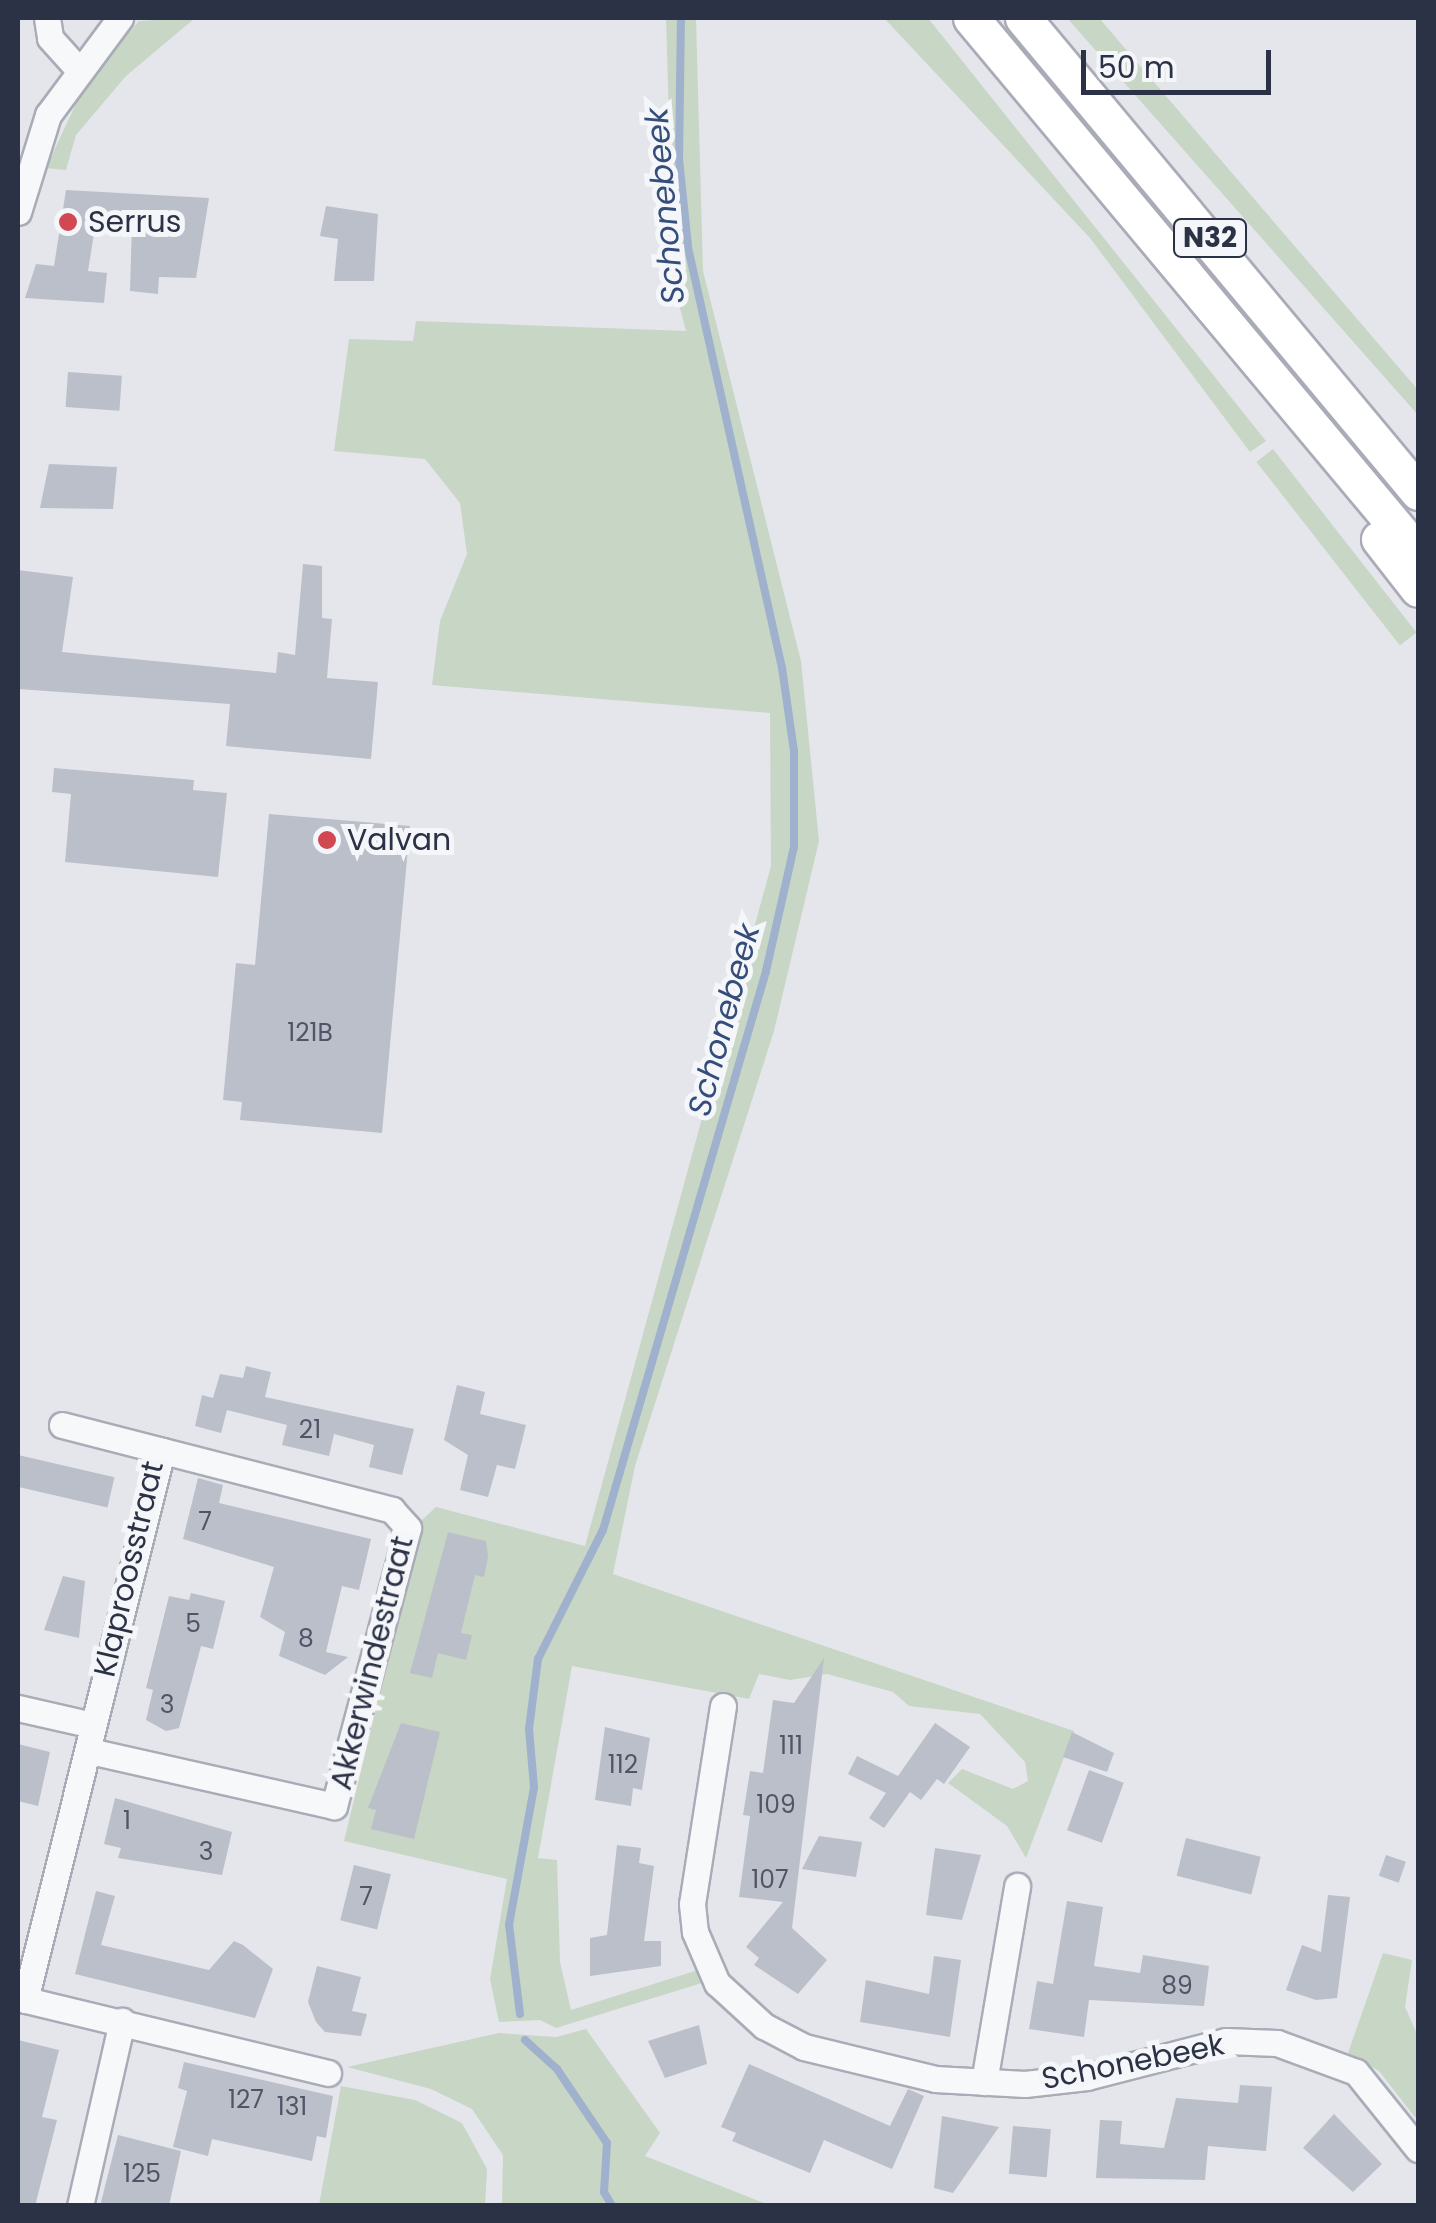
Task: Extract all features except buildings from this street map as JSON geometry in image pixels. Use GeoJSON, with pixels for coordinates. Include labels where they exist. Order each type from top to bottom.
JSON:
{"type":"FeatureCollection","features":[{"type":"Feature","properties":{"kind":"highway","name":"N32"},"geometry":{"type":"LineString","coordinates":[[970,18],[1418,552]]}},
{"type":"Feature","properties":{"kind":"highway","name":"N32"},"geometry":{"type":"LineString","coordinates":[[1023,18],[1418,492]]}},
{"type":"Feature","properties":{"kind":"highway"},"geometry":{"type":"LineString","coordinates":[[1356,476],[1364,520],[1418,589]]}},
{"type":"Feature","properties":{"kind":"street"},"geometry":{"type":"LineString","coordinates":[[47,18],[50,38],[76,67]]}},
{"type":"Feature","properties":{"kind":"street"},"geometry":{"type":"LineString","coordinates":[[18,212],[33,151],[76,67],[120,18]]}},
{"type":"Feature","properties":{"kind":"street","name":"Klaproosstraat"},"geometry":{"type":"LineString","coordinates":[[21,1999],[162,1451],[62,1426]]}},
{"type":"Feature","properties":{"kind":"street","name":"Akkerwindestraat"},"geometry":{"type":"LineString","coordinates":[[91,1738],[334,1806],[408,1538],[392,1510],[162,1451]]}},
{"type":"Feature","properties":{"kind":"street","name":"Schonebeek"},"geometry":{"type":"LineString","coordinates":[[722,1706],[692,1904],[704,1961],[717,1983],[764,2026],[804,2046],[935,2080],[984,2082],[1087,2077],[1226,2041],[1277,2042],[1356,2072],[1418,2148]]}},
{"type":"Feature","properties":{"kind":"street"},"geometry":{"type":"LineString","coordinates":[[18,1708],[91,1738]]}},
{"type":"Feature","properties":{"kind":"street"},"geometry":{"type":"LineString","coordinates":[[984,2082],[1017,1886]]}},
{"type":"Feature","properties":{"kind":"street"},"geometry":{"type":"LineString","coordinates":[[21,1999],[122,2020],[328,2073]]}},
{"type":"Feature","properties":{"kind":"street"},"geometry":{"type":"LineString","coordinates":[[80,2206],[122,2020]]}},
{"type":"Feature","properties":{"kind":"green space"},"geometry":{"type":"Polygon","coordinates":[[[195,18],[126,76],[76,135],[66,170],[46,168],[86,82],[139,21],[195,18]]]}},
{"type":"Feature","properties":{"kind":"green space"},"geometry":{"type":"Polygon","coordinates":[[[666,18],[696,18],[703,271],[801,661],[819,841],[774,1031],[635,1466],[613,1574],[1074,1731],[1026,1858],[1007,1826],[948,1783],[962,1769],[1013,1789],[1028,1781],[1025,1762],[980,1714],[909,1706],[893,1692],[827,1674],[790,1680],[759,1674],[749,1699],[572,1666],[538,1858],[557,1860],[560,1962],[571,2010],[698,1970],[705,1982],[556,2028],[540,2020],[499,2022],[490,1979],[507,1879],[344,1841],[422,1520],[436,1507],[585,1546],[771,866],[770,713],[432,685],[440,621],[467,554],[460,503],[425,459],[334,451],[349,339],[413,341],[416,321],[686,331],[674,285],[666,18]]]}},
{"type":"Feature","properties":{"kind":"green space"},"geometry":{"type":"Polygon","coordinates":[[[884,18],[928,18],[1266,441],[1250,452],[1090,238],[884,18]]]}},
{"type":"Feature","properties":{"kind":"green space"},"geometry":{"type":"Polygon","coordinates":[[[1067,18],[1099,18],[1418,390],[1418,415],[1067,18]]]}},
{"type":"Feature","properties":{"kind":"green space"},"geometry":{"type":"Polygon","coordinates":[[[1273,449],[1416,633],[1400,646],[1256,462],[1273,449]]]}},
{"type":"Feature","properties":{"kind":"green space"},"geometry":{"type":"Polygon","coordinates":[[[1383,1953],[1412,1960],[1405,2007],[1418,2036],[1418,2121],[1379,2071],[1348,2053],[1383,1953]]]}},
{"type":"Feature","properties":{"kind":"green space"},"geometry":{"type":"Polygon","coordinates":[[[586,2029],[660,2133],[645,2156],[769,2205],[502,2205],[503,2155],[472,2109],[431,2089],[347,2067],[499,2033],[556,2037],[586,2029]]]}},
{"type":"Feature","properties":{"kind":"green space"},"geometry":{"type":"Polygon","coordinates":[[[341,2086],[415,2100],[462,2123],[487,2169],[485,2205],[319,2205],[341,2086]]]}},
{"type":"Feature","properties":{"kind":"waterway","name":"Schonebeek"},"geometry":{"type":"LineString","coordinates":[[520,2014],[509,1925],[534,1787],[529,1729],[538,1659],[603,1530],[766,971],[794,847],[794,751],[782,668],[688,246],[679,159],[681,18]]}},
{"type":"Feature","properties":{"kind":"waterway","name":"Schonebeek"},"geometry":{"type":"LineString","coordinates":[[525,2040],[557,2069],[607,2143],[604,2192],[612,2206]]}},
{"type":"Feature","properties":{"kind":"place","name":"Serrus"},"geometry":{"type":"Point","coordinates":[68,222]}},
{"type":"Feature","properties":{"kind":"place","name":"Valvan"},"geometry":{"type":"Point","coordinates":[327,840]}}]}
